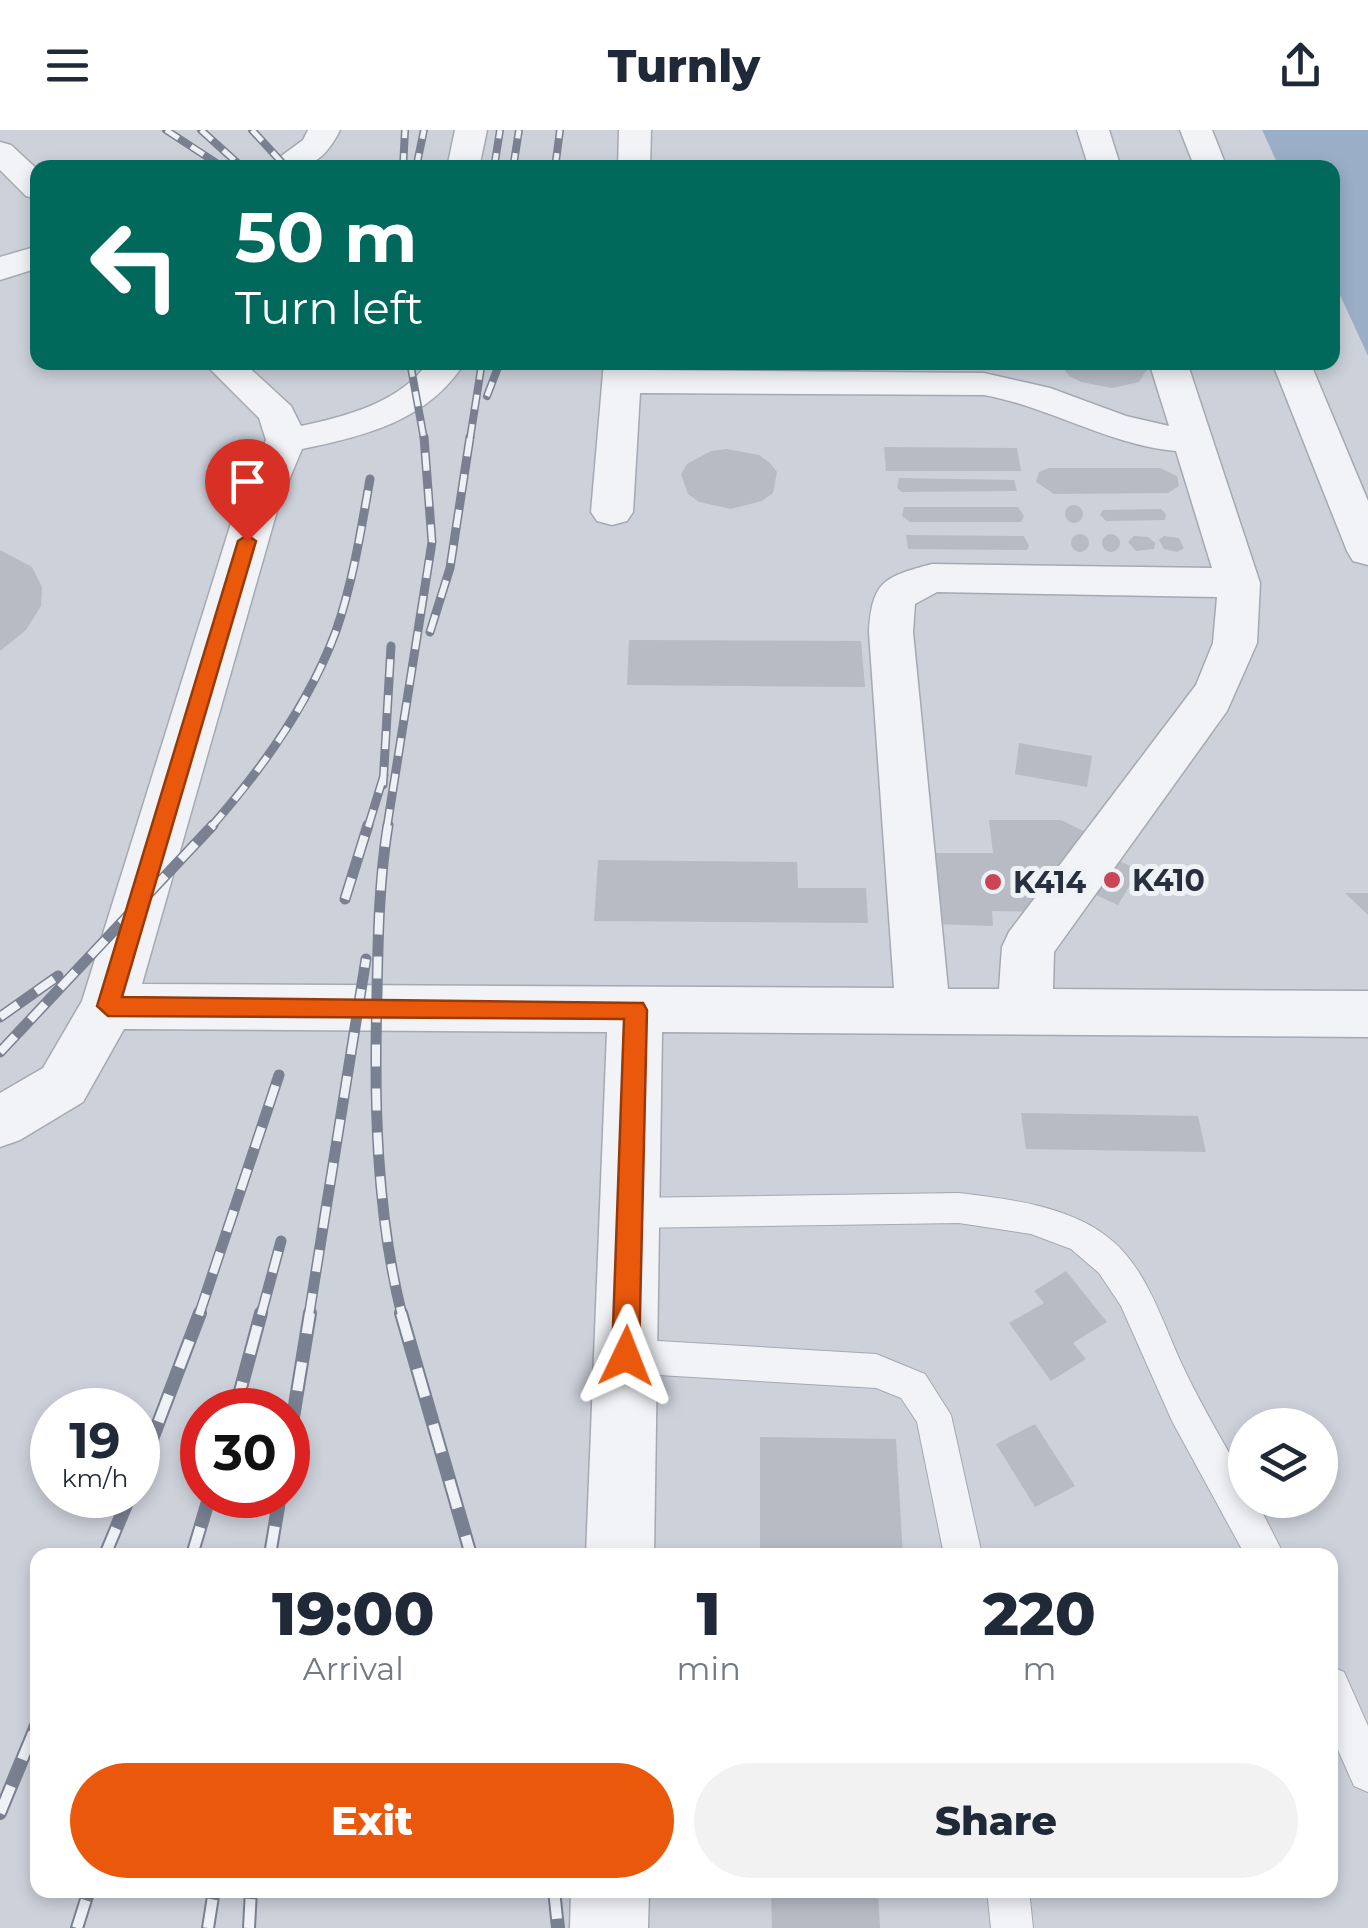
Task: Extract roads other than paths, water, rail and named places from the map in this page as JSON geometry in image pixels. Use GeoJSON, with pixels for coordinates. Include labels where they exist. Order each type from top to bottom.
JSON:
{"type":"FeatureCollection","features":[{"type":"Feature","properties":{"kind":"street"},"geometry":{"type":"LineString","coordinates":[[295,160],[316,146],[324,130]]}},
{"type":"Feature","properties":{"kind":"street"},"geometry":{"type":"LineString","coordinates":[[465,160],[471,130]]}},
{"type":"Feature","properties":{"kind":"street"},"geometry":{"type":"LineString","coordinates":[[634,160],[635,130]]}},
{"type":"Feature","properties":{"kind":"street"},"geometry":{"type":"LineString","coordinates":[[1093,130],[1102,160]]}},
{"type":"Feature","properties":{"kind":"street"},"geometry":{"type":"LineString","coordinates":[[1196,130],[1209,160]]}},
{"type":"Feature","properties":{"kind":"street"},"geometry":{"type":"LineString","coordinates":[[0,152],[30,181]]}},
{"type":"Feature","properties":{"kind":"street"},"geometry":{"type":"LineString","coordinates":[[0,269],[30,259]]}},
{"type":"Feature","properties":{"kind":"street"},"geometry":{"type":"LineString","coordinates":[[0,1122],[63,1085],[108,1006],[258,504],[286,440],[277,414],[230,370]]}},
{"type":"Feature","properties":{"kind":"street"},"geometry":{"type":"LineString","coordinates":[[286,440],[329,433],[415,396],[443,370]]}},
{"type":"Feature","properties":{"kind":"street"},"geometry":{"type":"LineString","coordinates":[[1028,1011],[1028,947],[1211,699],[1229,668],[1241,613],[1238,583],[1170,370]]}},
{"type":"Feature","properties":{"kind":"street"},"geometry":{"type":"LineString","coordinates":[[1294,370],[1368,551]]}},
{"type":"Feature","properties":{"kind":"street"},"geometry":{"type":"LineString","coordinates":[[612,512],[623,372],[984,384],[1028,393],[1133,430],[1170,440],[1191,440]]}},
{"type":"Feature","properties":{"kind":"street"},"geometry":{"type":"LineString","coordinates":[[923,1010],[891,632],[893,599],[907,588],[932,578],[1238,583]]}},
{"type":"Feature","properties":{"kind":"street"},"geometry":{"type":"LineString","coordinates":[[108,1006],[1368,1014]]}},
{"type":"Feature","properties":{"kind":"street"},"geometry":{"type":"LineString","coordinates":[[620,1548],[635,1010]]}},
{"type":"Feature","properties":{"kind":"street"},"geometry":{"type":"LineString","coordinates":[[609,1928],[610,1898]]}},
{"type":"Feature","properties":{"kind":"lane"},"geometry":{"type":"LineString","coordinates":[[630,1213],[960,1208],[1012,1215],[1052,1226],[1096,1247],[1124,1279],[1176,1390],[1261,1548]]}},
{"type":"Feature","properties":{"kind":"lane"},"geometry":{"type":"LineString","coordinates":[[626,1356],[876,1371],[912,1386],[933,1415],[962,1548]]}},
{"type":"Feature","properties":{"kind":"lane"},"geometry":{"type":"LineString","coordinates":[[1338,1704],[1368,1772]]}},
{"type":"Feature","properties":{"kind":"lane"},"geometry":{"type":"LineString","coordinates":[[1009,1898],[1012,1928]]}},
{"type":"Feature","properties":{"kind":"water"},"geometry":{"type":"Polygon","coordinates":[[[1262,130],[1368,130],[1368,356],[1340,295],[1340,160],[1276,160],[1262,130]]]}},
{"type":"Feature","properties":{"kind":"railway"},"geometry":{"type":"LineString","coordinates":[[166,130],[212,160]]}},
{"type":"Feature","properties":{"kind":"railway"},"geometry":{"type":"LineString","coordinates":[[201,130],[234,160]]}},
{"type":"Feature","properties":{"kind":"railway"},"geometry":{"type":"LineString","coordinates":[[252,130],[280,160]]}},
{"type":"Feature","properties":{"kind":"railway"},"geometry":{"type":"LineString","coordinates":[[403,160],[405,130]]}},
{"type":"Feature","properties":{"kind":"railway"},"geometry":{"type":"LineString","coordinates":[[418,160],[424,130]]}},
{"type":"Feature","properties":{"kind":"railway"},"geometry":{"type":"LineString","coordinates":[[495,160],[500,130]]}},
{"type":"Feature","properties":{"kind":"railway"},"geometry":{"type":"LineString","coordinates":[[514,160],[519,130]]}},
{"type":"Feature","properties":{"kind":"railway"},"geometry":{"type":"LineString","coordinates":[[556,160],[560,130]]}},
{"type":"Feature","properties":{"kind":"railway"},"geometry":{"type":"LineString","coordinates":[[411,370],[424,439]]}},
{"type":"Feature","properties":{"kind":"railway"},"geometry":{"type":"LineString","coordinates":[[470,439],[481,370]]}},
{"type":"Feature","properties":{"kind":"railway"},"geometry":{"type":"LineString","coordinates":[[487,396],[497,370]]}},
{"type":"Feature","properties":{"kind":"railway"},"geometry":{"type":"LineString","coordinates":[[387,827],[432,542],[424,437]]}},
{"type":"Feature","properties":{"kind":"railway"},"geometry":{"type":"LineString","coordinates":[[430,632],[450,568],[470,437]]}},
{"type":"Feature","properties":{"kind":"railway"},"geometry":{"type":"LineString","coordinates":[[211,827],[282,735],[325,658],[347,594],[370,479]]}},
{"type":"Feature","properties":{"kind":"railway"},"geometry":{"type":"LineString","coordinates":[[383,777],[391,646]]}},
{"type":"Feature","properties":{"kind":"railway"},"geometry":{"type":"LineString","coordinates":[[368,827],[383,777]]}},
{"type":"Feature","properties":{"kind":"railway"},"geometry":{"type":"LineString","coordinates":[[383,777],[383,785]]}},
{"type":"Feature","properties":{"kind":"railway"},"geometry":{"type":"LineString","coordinates":[[0,1052],[213,825]]}},
{"type":"Feature","properties":{"kind":"railway"},"geometry":{"type":"LineString","coordinates":[[345,899],[368,825]]}},
{"type":"Feature","properties":{"kind":"railway"},"geometry":{"type":"LineString","coordinates":[[388,825],[379,930],[377,1115],[382,1196],[402,1315]]}},
{"type":"Feature","properties":{"kind":"railway"},"geometry":{"type":"LineString","coordinates":[[309,1315],[366,959]]}},
{"type":"Feature","properties":{"kind":"railway"},"geometry":{"type":"LineString","coordinates":[[0,1017],[58,976]]}},
{"type":"Feature","properties":{"kind":"railway"},"geometry":{"type":"LineString","coordinates":[[199,1315],[279,1075]]}},
{"type":"Feature","properties":{"kind":"railway"},"geometry":{"type":"LineString","coordinates":[[261,1315],[281,1241]]}},
{"type":"Feature","properties":{"kind":"railway"},"geometry":{"type":"LineString","coordinates":[[160,1418],[200,1313]]}},
{"type":"Feature","properties":{"kind":"railway"},"geometry":{"type":"LineString","coordinates":[[241,1388],[261,1313]]}},
{"type":"Feature","properties":{"kind":"railway"},"geometry":{"type":"LineString","coordinates":[[298,1388],[310,1313]]}},
{"type":"Feature","properties":{"kind":"railway"},"geometry":{"type":"LineString","coordinates":[[401,1313],[469,1548]]}},
{"type":"Feature","properties":{"kind":"railway"},"geometry":{"type":"LineString","coordinates":[[108,1548],[120,1518]]}},
{"type":"Feature","properties":{"kind":"railway"},"geometry":{"type":"LineString","coordinates":[[194,1548],[203,1518]]}},
{"type":"Feature","properties":{"kind":"railway"},"geometry":{"type":"LineString","coordinates":[[271,1548],[276,1518]]}},
{"type":"Feature","properties":{"kind":"railway"},"geometry":{"type":"LineString","coordinates":[[0,1813],[30,1740]]}},
{"type":"Feature","properties":{"kind":"railway"},"geometry":{"type":"LineString","coordinates":[[77,1928],[86,1898]]}},
{"type":"Feature","properties":{"kind":"railway"},"geometry":{"type":"LineString","coordinates":[[208,1928],[213,1898]]}},
{"type":"Feature","properties":{"kind":"railway"},"geometry":{"type":"LineString","coordinates":[[249,1928],[251,1898]]}},
{"type":"Feature","properties":{"kind":"railway"},"geometry":{"type":"LineString","coordinates":[[555,1898],[558,1928]]}},
{"type":"Feature","properties":{"kind":"place","name":"K410"},"geometry":{"type":"Point","coordinates":[1112,880]}},
{"type":"Feature","properties":{"kind":"place","name":"K414"},"geometry":{"type":"Point","coordinates":[993,882]}}]}
